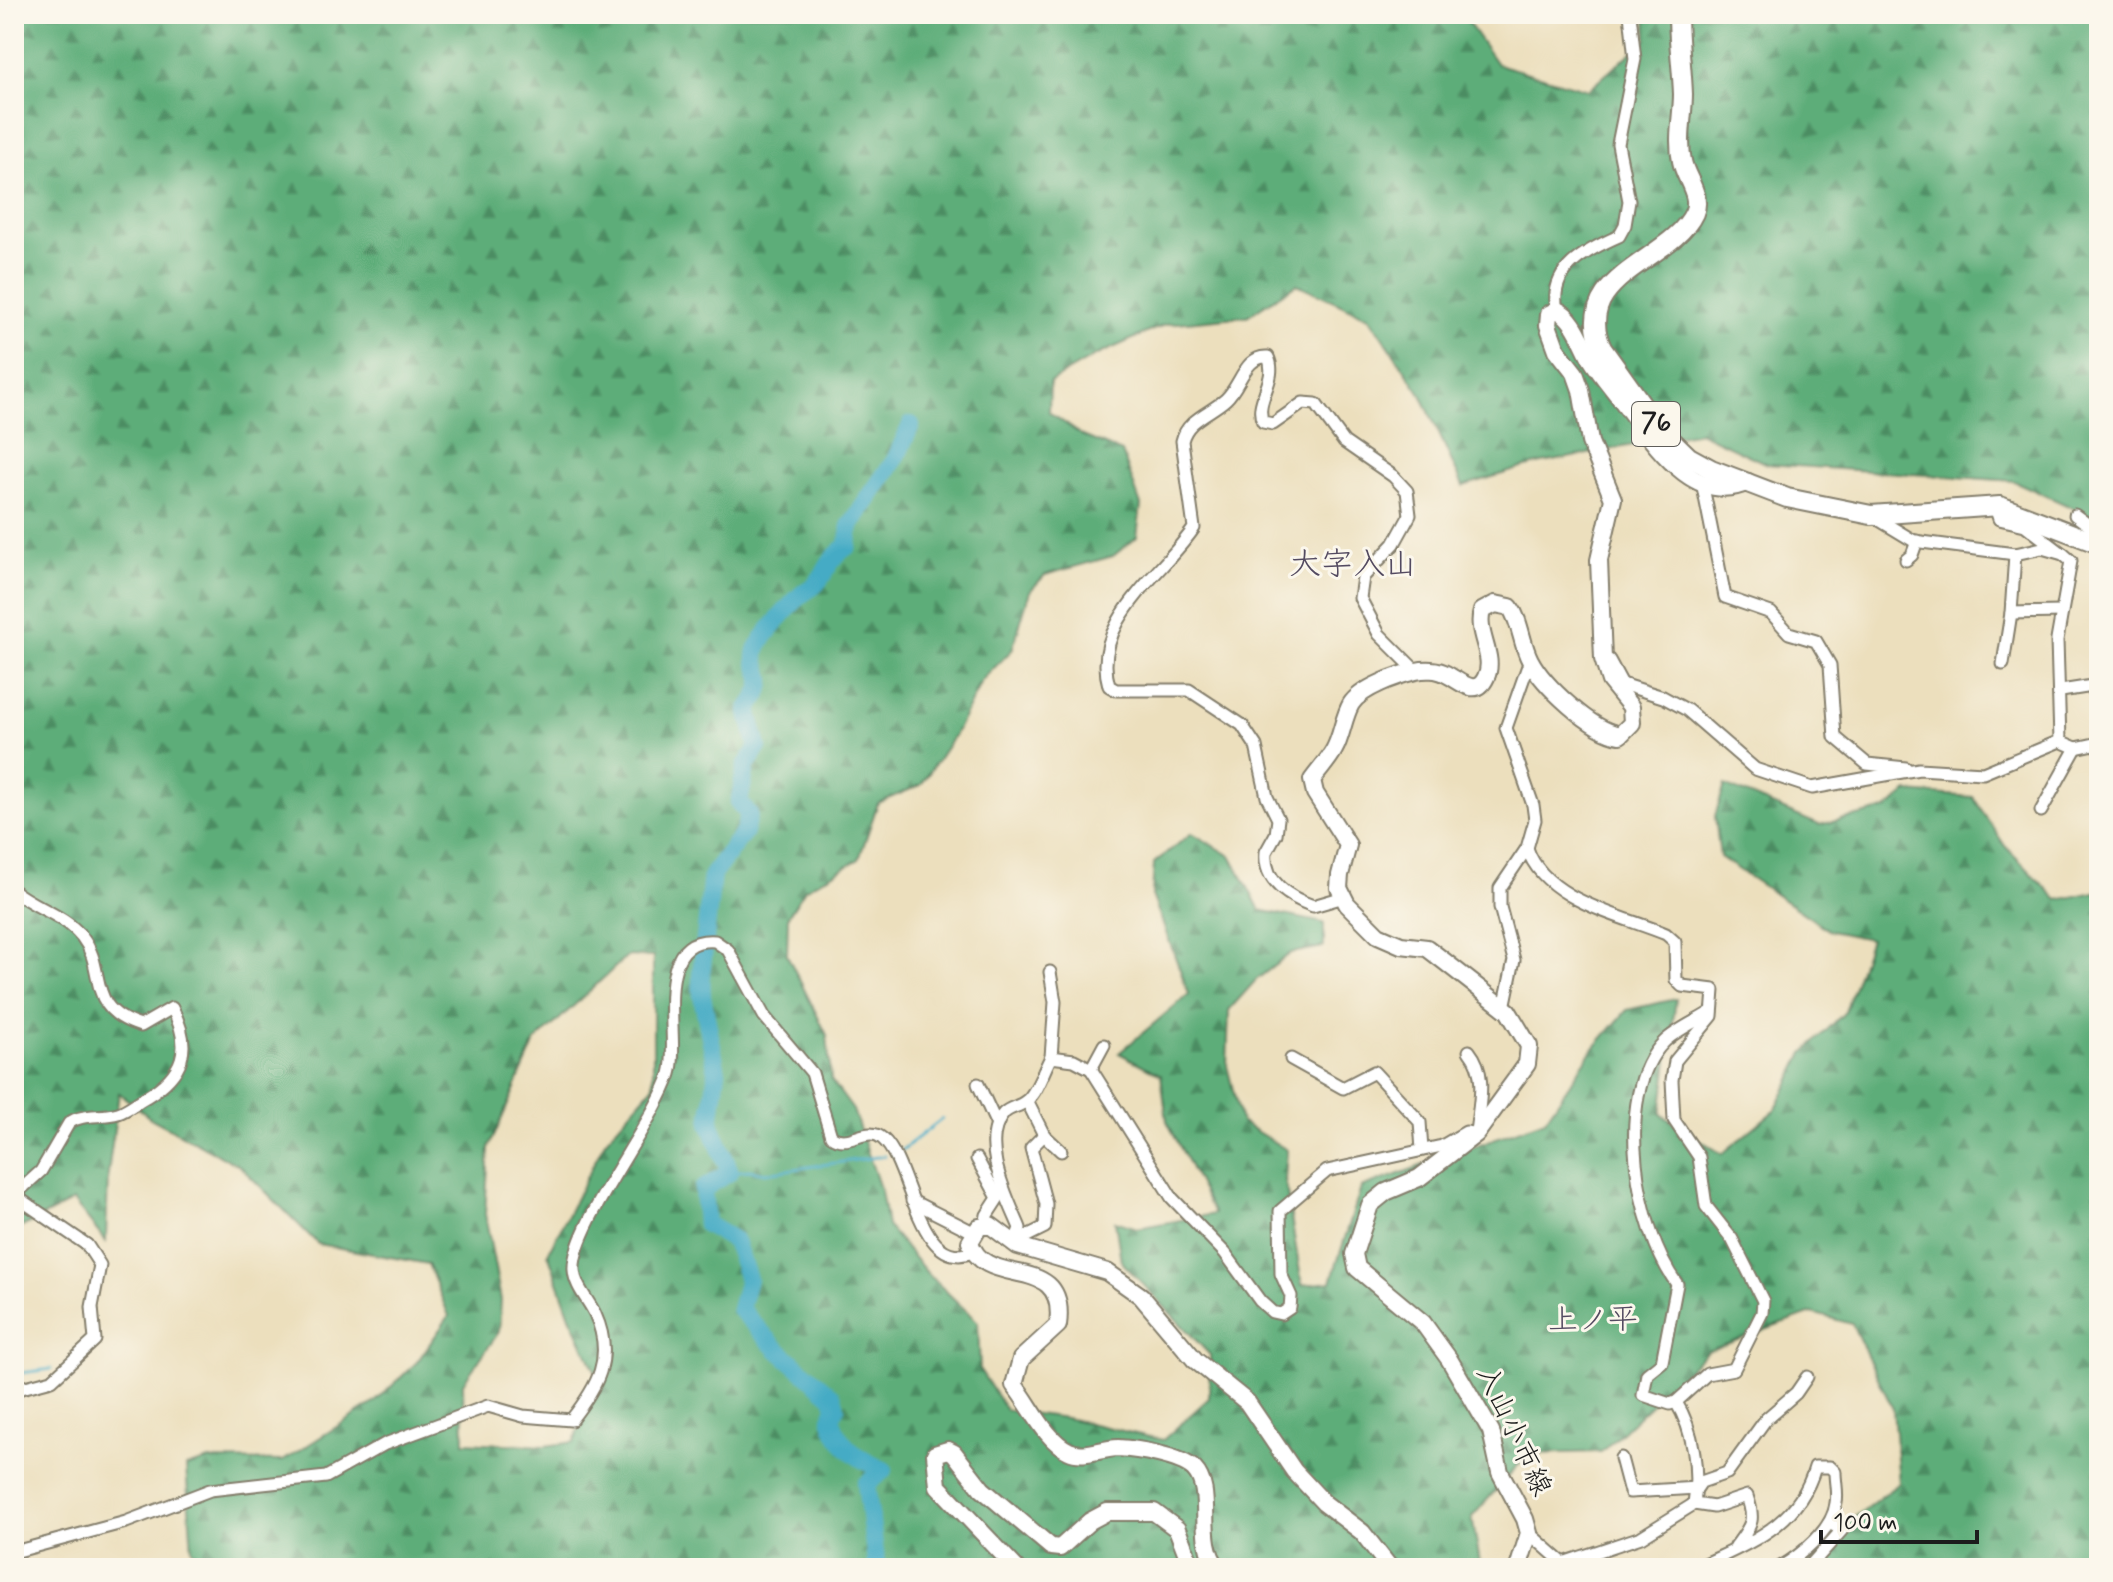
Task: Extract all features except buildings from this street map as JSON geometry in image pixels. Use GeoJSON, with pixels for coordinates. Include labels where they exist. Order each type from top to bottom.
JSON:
{"type":"FeatureCollection","features":[{"type":"Feature","properties":{"kind":"main road","name":"76"},"geometry":{"type":"LineString","coordinates":[[1678,14],[1683,95],[1681,157],[1696,197],[1696,209],[1680,230],[1613,285],[1598,307],[1595,326],[1602,348],[1667,437],[1697,462],[1810,505],[1871,515],[1995,507],[2034,516],[2099,544]]}},
{"type":"Feature","properties":{"kind":"main road"},"geometry":{"type":"LineString","coordinates":[[1344,897],[1340,875],[1348,845],[1335,819],[1315,793],[1312,780],[1334,750],[1352,702],[1378,685],[1416,671],[1446,673],[1463,687],[1474,688],[1481,683],[1489,662],[1479,619],[1482,611],[1495,604],[1510,607],[1516,615],[1530,660],[1572,707],[1605,733],[1620,735],[1632,723],[1631,707],[1610,681],[1603,659],[1599,560],[1613,499],[1590,442],[1578,381],[1557,350],[1548,325],[1549,314],[1557,310],[1566,314],[1593,362],[1658,449],[1679,470],[1702,482],[1733,489],[1748,482]]}},
{"type":"Feature","properties":{"kind":"main road","name":"入山小市線"},"geometry":{"type":"LineString","coordinates":[[1344,897],[1378,935],[1401,945],[1427,948],[1504,1008],[1521,1028],[1530,1056],[1476,1134],[1419,1178],[1386,1192],[1370,1205],[1354,1254],[1357,1268],[1423,1323],[1449,1359],[1491,1431],[1500,1472],[1529,1533],[1518,1568]]}},
{"type":"Feature","properties":{"kind":"main road"},"geometry":{"type":"LineString","coordinates":[[1218,1568],[1208,1557],[1203,1495],[1196,1471],[1175,1457],[1118,1448],[1091,1453],[1069,1451],[1047,1432],[1014,1385],[1021,1359],[1058,1325],[1055,1292],[1047,1282],[986,1264],[973,1252],[970,1242],[979,1229],[1003,1231],[1015,1242],[1107,1272],[1141,1296],[1195,1360],[1247,1402],[1294,1471],[1324,1503],[1362,1532],[1390,1568]]}},
{"type":"Feature","properties":{"kind":"main road"},"geometry":{"type":"LineString","coordinates":[[1016,1568],[938,1486],[935,1454],[948,1450],[954,1453],[982,1489],[1051,1547],[1060,1548],[1090,1521],[1107,1512],[1154,1512],[1177,1529],[1192,1568]]}},
{"type":"Feature","properties":{"kind":"street"},"geometry":{"type":"LineString","coordinates":[[1557,310],[1554,296],[1563,275],[1584,253],[1619,236],[1628,213],[1618,144],[1635,59],[1630,14]]}},
{"type":"Feature","properties":{"kind":"street"},"geometry":{"type":"LineString","coordinates":[[1344,897],[1313,906],[1280,889],[1271,875],[1266,852],[1278,828],[1278,819],[1267,797],[1256,746],[1242,725],[1189,690],[1124,691],[1111,688],[1107,679],[1108,645],[1124,616],[1142,587],[1194,528],[1182,441],[1185,430],[1227,398],[1249,364],[1259,357],[1268,357],[1272,365],[1260,409],[1263,422],[1273,424],[1303,403],[1316,404],[1344,442],[1393,476],[1407,491],[1411,510],[1407,523],[1394,544],[1363,577],[1360,598],[1379,634],[1416,671]]}},
{"type":"Feature","properties":{"kind":"street"},"geometry":{"type":"LineString","coordinates":[[1702,482],[1725,597],[1771,613],[1789,633],[1816,641],[1830,665],[1835,737],[1867,764],[1983,773],[2060,741],[2076,748],[2099,743]]}},
{"type":"Feature","properties":{"kind":"street"},"geometry":{"type":"LineString","coordinates":[[1995,507],[1999,519],[2025,525],[2071,561],[2057,640],[2061,691],[2057,700],[2060,741]]}},
{"type":"Feature","properties":{"kind":"street"},"geometry":{"type":"LineString","coordinates":[[1871,515],[1893,531],[1917,541],[2015,554],[2042,548],[2063,554]]}},
{"type":"Feature","properties":{"kind":"street"},"geometry":{"type":"LineString","coordinates":[[2075,515],[2099,533]]}},
{"type":"Feature","properties":{"kind":"street"},"geometry":{"type":"LineString","coordinates":[[1906,560],[1912,555],[1917,541]]}},
{"type":"Feature","properties":{"kind":"street"},"geometry":{"type":"LineString","coordinates":[[2003,664],[2011,613],[2015,554]]}},
{"type":"Feature","properties":{"kind":"street"},"geometry":{"type":"LineString","coordinates":[[2011,613],[2062,612]]}},
{"type":"Feature","properties":{"kind":"street"},"geometry":{"type":"LineString","coordinates":[[1603,659],[1608,659],[1622,684],[1663,697],[1687,710],[1755,769],[1812,788],[1919,769]]}},
{"type":"Feature","properties":{"kind":"street"},"geometry":{"type":"LineString","coordinates":[[1504,1008],[1514,960],[1499,897],[1503,881],[1527,848],[1535,820],[1533,805],[1506,728],[1530,660]]}},
{"type":"Feature","properties":{"kind":"street"},"geometry":{"type":"LineString","coordinates":[[2061,691],[2099,685]]}},
{"type":"Feature","properties":{"kind":"street"},"geometry":{"type":"LineString","coordinates":[[2041,811],[2055,792],[2076,748]]}},
{"type":"Feature","properties":{"kind":"street"},"geometry":{"type":"LineString","coordinates":[[1527,848],[1532,864],[1548,881],[1675,942],[1676,980],[1682,986],[1714,990],[1716,1009],[1675,1061],[1672,1080],[1674,1120],[1699,1157],[1706,1206],[1732,1239],[1763,1301],[1762,1313],[1734,1369],[1707,1374],[1670,1404],[1643,1395],[1647,1374],[1662,1362],[1677,1284],[1661,1263],[1646,1221],[1634,1134],[1637,1104],[1651,1063],[1664,1041],[1716,1009]]}},
{"type":"Feature","properties":{"kind":"street"},"geometry":{"type":"LineString","coordinates":[[14,891],[30,904],[64,920],[84,938],[101,998],[116,1013],[125,1021],[141,1026],[172,1008],[181,1025],[185,1046],[174,1076],[160,1089],[120,1113],[76,1118],[69,1123],[41,1171],[19,1191],[18,1196],[24,1202],[87,1245],[100,1265],[92,1307],[95,1340],[52,1380],[14,1390]]}},
{"type":"Feature","properties":{"kind":"street"},"geometry":{"type":"LineString","coordinates":[[14,1552],[126,1522],[210,1490],[326,1477],[385,1444],[488,1406],[523,1416],[571,1420],[595,1391],[602,1353],[596,1316],[575,1279],[573,1268],[579,1241],[659,1102],[673,1064],[671,1006],[675,971],[685,951],[699,942],[715,941],[734,958],[764,1016],[812,1073],[831,1136],[839,1142],[868,1133],[881,1136],[893,1151],[911,1200],[941,1251],[956,1257],[973,1252]]}},
{"type":"Feature","properties":{"kind":"street"},"geometry":{"type":"LineString","coordinates":[[1015,1242],[1020,1228],[1007,1202],[995,1149],[997,1125],[1006,1111],[1027,1101],[1051,1057],[1055,1002],[1050,972]]}},
{"type":"Feature","properties":{"kind":"street"},"geometry":{"type":"LineString","coordinates":[[1091,1069],[1104,1045]]}},
{"type":"Feature","properties":{"kind":"street"},"geometry":{"type":"LineString","coordinates":[[1051,1057],[1074,1060],[1091,1069],[1172,1198],[1225,1253],[1260,1301],[1272,1312],[1281,1314],[1290,1308],[1291,1296],[1281,1274],[1280,1211],[1327,1171],[1442,1146],[1466,1132],[1476,1134],[1482,1108],[1480,1073],[1469,1051]]}},
{"type":"Feature","properties":{"kind":"street"},"geometry":{"type":"LineString","coordinates":[[1291,1059],[1343,1088],[1374,1072],[1420,1122],[1422,1150]]}},
{"type":"Feature","properties":{"kind":"street"},"geometry":{"type":"LineString","coordinates":[[978,1084],[997,1125]]}},
{"type":"Feature","properties":{"kind":"street"},"geometry":{"type":"LineString","coordinates":[[1027,1101],[1044,1135],[1061,1151]]}},
{"type":"Feature","properties":{"kind":"street"},"geometry":{"type":"LineString","coordinates":[[1015,1242],[1045,1227],[1046,1204],[1031,1148],[1044,1135]]}},
{"type":"Feature","properties":{"kind":"street"},"geometry":{"type":"LineString","coordinates":[[911,1200],[979,1229],[998,1198],[977,1159]]}},
{"type":"Feature","properties":{"kind":"street"},"geometry":{"type":"LineString","coordinates":[[1621,1458],[1630,1492],[1697,1488],[1727,1473],[1766,1419],[1796,1393],[1807,1377]]}},
{"type":"Feature","properties":{"kind":"street"},"geometry":{"type":"LineString","coordinates":[[1676,1402],[1688,1422],[1697,1488],[1694,1504]]}},
{"type":"Feature","properties":{"kind":"street"},"geometry":{"type":"LineString","coordinates":[[1697,1568],[1781,1523],[1808,1493],[1815,1467],[1830,1467],[1835,1472],[1836,1504],[1829,1523],[1796,1558],[1779,1568]]}},
{"type":"Feature","properties":{"kind":"street"},"geometry":{"type":"LineString","coordinates":[[1529,1533],[1563,1563],[1641,1537],[1694,1504],[1714,1507],[1747,1496],[1754,1515],[1746,1535],[1735,1549]]}},
{"type":"Feature","properties":{"kind":"street"},"geometry":{"type":"LineString","coordinates":[[1808,1568],[1842,1530],[1829,1523]]}},
{"type":"Feature","properties":{"kind":"green space"},"geometry":{"type":"Polygon","coordinates":[[[14,14],[1462,14],[1497,64],[1588,90],[1647,39],[1646,14],[2099,14],[2099,520],[2014,481],[1767,464],[1699,432],[1532,465],[1463,486],[1420,392],[1369,317],[1297,284],[1247,316],[1166,324],[1095,356],[1050,382],[1049,412],[1083,436],[1122,452],[1141,505],[1137,537],[1113,556],[1045,575],[1030,591],[1012,650],[982,680],[955,734],[921,785],[878,803],[859,859],[805,889],[788,916],[787,955],[827,1035],[831,1080],[853,1110],[881,1191],[887,1226],[928,1274],[978,1322],[980,1370],[1006,1410],[1066,1418],[1163,1440],[1209,1398],[1210,1355],[1121,1261],[1115,1221],[1137,1228],[1214,1214],[1167,1121],[1161,1075],[1119,1053],[1189,994],[1152,895],[1154,863],[1192,833],[1231,856],[1260,910],[1324,923],[1324,947],[1291,953],[1256,980],[1229,1010],[1227,1066],[1241,1122],[1287,1150],[1285,1180],[1302,1285],[1331,1282],[1361,1188],[1545,1120],[1594,1048],[1627,1010],[1676,999],[1661,1114],[1722,1154],[1776,1109],[1804,1053],[1845,1012],[1870,939],[1830,931],[1720,857],[1715,816],[1725,785],[1819,825],[1887,809],[1908,792],[1973,797],[2005,846],[2058,900],[2099,891],[2099,1568],[1789,1568],[1899,1483],[1893,1409],[1852,1324],[1812,1313],[1707,1351],[1601,1452],[1528,1454],[1472,1517],[1481,1568],[220,1568],[192,1550],[186,1467],[209,1460],[283,1461],[374,1403],[417,1362],[449,1316],[428,1264],[318,1244],[240,1166],[150,1118],[119,1093],[108,1173],[106,1242],[73,1201],[14,1231],[14,14]],[[627,956],[535,1042],[489,1148],[485,1214],[501,1300],[499,1332],[463,1383],[464,1442],[545,1446],[574,1442],[599,1379],[570,1316],[548,1253],[605,1141],[653,1086],[653,957],[627,956]]]}},
{"type":"Feature","properties":{"kind":"waterway"},"geometry":{"type":"LineString","coordinates":[[877,1568],[866,1484],[884,1470],[857,1456],[844,1444],[831,1418],[836,1408],[833,1397],[777,1349],[740,1309],[748,1279],[735,1241],[706,1224],[703,1189],[730,1172],[710,1123],[717,1072],[702,996],[701,975],[712,875],[744,832],[749,814],[739,803],[746,766],[758,747],[748,710],[761,687],[756,656],[758,647],[785,612],[815,585],[833,559],[848,546],[850,526],[896,458],[911,425]]}},
{"type":"Feature","properties":{"kind":"waterway"},"geometry":{"type":"LineString","coordinates":[[902,1150],[942,1119]]}},
{"type":"Feature","properties":{"kind":"waterway"},"geometry":{"type":"LineString","coordinates":[[730,1172],[749,1170],[766,1173],[884,1156]]}},
{"type":"Feature","properties":{"kind":"waterway"},"geometry":{"type":"LineString","coordinates":[[14,1374],[51,1369]]}},
{"type":"Feature","properties":{"kind":"waterway"},"geometry":{"type":"LineString","coordinates":[[2091,1568],[2099,1542]]}},
{"type":"Feature","properties":{"kind":"district","name":"大字入山"},"geometry":{"type":"Point","coordinates":[1353,565]}},
{"type":"Feature","properties":{"kind":"district","name":"上ノ平"},"geometry":{"type":"Point","coordinates":[1593,1320]}}]}
